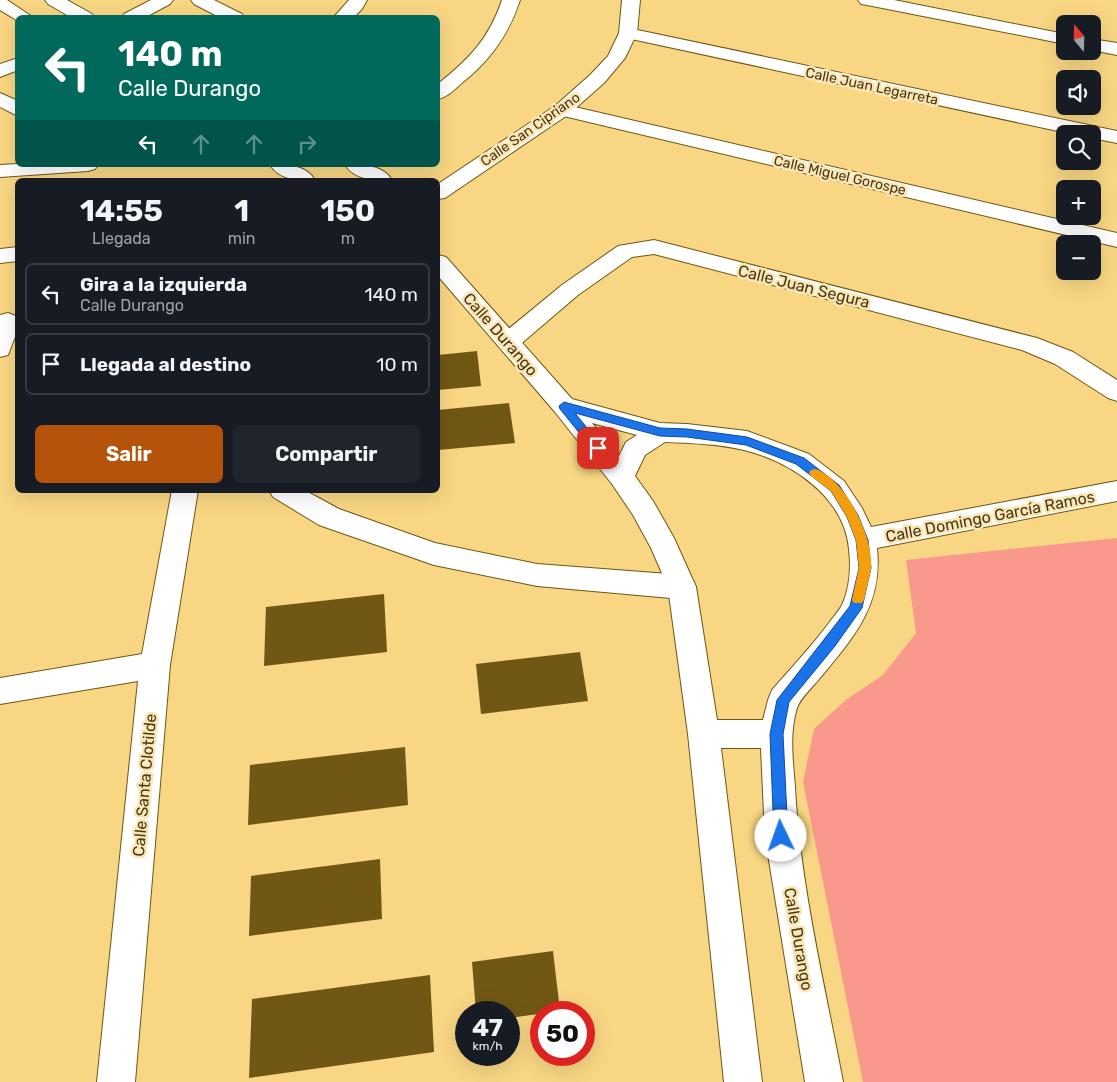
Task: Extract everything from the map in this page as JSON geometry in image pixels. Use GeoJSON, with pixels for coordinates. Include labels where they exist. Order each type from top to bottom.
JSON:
{"type":"FeatureCollection","features":[{"type":"Feature","properties":{"kind":"street"},"geometry":{"type":"LineString","coordinates":[[54,0],[81,15]]}},
{"type":"Feature","properties":{"kind":"street"},"geometry":{"type":"LineString","coordinates":[[136,15],[164,0]]}},
{"type":"Feature","properties":{"kind":"street"},"geometry":{"type":"LineString","coordinates":[[200,0],[230,15]]}},
{"type":"Feature","properties":{"kind":"street"},"geometry":{"type":"LineString","coordinates":[[345,15],[356,5],[358,0]]}},
{"type":"Feature","properties":{"kind":"street"},"geometry":{"type":"LineString","coordinates":[[440,91],[474,65],[494,41],[507,16],[511,0]]}},
{"type":"Feature","properties":{"kind":"street","name":"Calle San Cipriano"},"geometry":{"type":"LineString","coordinates":[[440,192],[562,110],[597,79],[616,58],[628,33],[632,0]]}},
{"type":"Feature","properties":{"kind":"street"},"geometry":{"type":"LineString","coordinates":[[867,0],[1056,37]]}},
{"type":"Feature","properties":{"kind":"street"},"geometry":{"type":"LineString","coordinates":[[0,3],[20,15]]}},
{"type":"Feature","properties":{"kind":"street","name":"Calle Juan Legarreta"},"geometry":{"type":"LineString","coordinates":[[628,33],[1117,137]]}},
{"type":"Feature","properties":{"kind":"street"},"geometry":{"type":"LineString","coordinates":[[1101,46],[1117,49]]}},
{"type":"Feature","properties":{"kind":"street"},"geometry":{"type":"LineString","coordinates":[[0,71],[15,64]]}},
{"type":"Feature","properties":{"kind":"street"},"geometry":{"type":"LineString","coordinates":[[0,99],[15,108]]}},
{"type":"Feature","properties":{"kind":"street","name":"Calle Miguel Gorospe"},"geometry":{"type":"LineString","coordinates":[[562,110],[1117,240]]}},
{"type":"Feature","properties":{"kind":"street"},"geometry":{"type":"LineString","coordinates":[[0,171],[59,167]]}},
{"type":"Feature","properties":{"kind":"street"},"geometry":{"type":"LineString","coordinates":[[283,167],[302,178]]}},
{"type":"Feature","properties":{"kind":"street"},"geometry":{"type":"LineString","coordinates":[[359,167],[378,178]]}},
{"type":"Feature","properties":{"kind":"street","name":"Calle Juan Segura"},"geometry":{"type":"LineString","coordinates":[[508,342],[570,290],[604,265],[626,251],[654,247],[1029,344],[1064,358],[1117,392]]}},
{"type":"Feature","properties":{"kind":"street"},"geometry":{"type":"LineString","coordinates":[[0,256],[15,254]]}},
{"type":"Feature","properties":{"kind":"street","name":"Calle Durango"},"geometry":{"type":"LineString","coordinates":[[440,264],[564,406],[621,477],[643,508],[664,546],[682,587],[704,734],[743,1082]]}},
{"type":"Feature","properties":{"kind":"street"},"geometry":{"type":"LineString","coordinates":[[0,349],[8,321]]}},
{"type":"Feature","properties":{"kind":"street","name":"Calle Durango"},"geometry":{"type":"LineString","coordinates":[[564,406],[660,432],[687,433],[747,441],[800,461],[835,488],[852,515],[862,540],[865,568],[856,608],[783,700],[776,734],[781,836],[824,1082]]}},
{"type":"Feature","properties":{"kind":"street"},"geometry":{"type":"LineString","coordinates":[[621,477],[634,449],[660,432]]}},
{"type":"Feature","properties":{"kind":"street","name":"Calle Domingo García Ramos"},"geometry":{"type":"LineString","coordinates":[[862,540],[1117,491]]}},
{"type":"Feature","properties":{"kind":"street","name":"Calle Santa Clotilde"},"geometry":{"type":"LineString","coordinates":[[116,1082],[155,666],[184,493]]}},
{"type":"Feature","properties":{"kind":"street"},"geometry":{"type":"LineString","coordinates":[[287,493],[329,517],[434,554],[537,575],[682,587]]}},
{"type":"Feature","properties":{"kind":"street"},"geometry":{"type":"LineString","coordinates":[[0,691],[155,666]]}},
{"type":"Feature","properties":{"kind":"street"},"geometry":{"type":"LineString","coordinates":[[704,734],[776,734]]}},
{"type":"Feature","properties":{"kind":"shaded area"},"geometry":{"type":"Polygon","coordinates":[[[1117,538],[1117,1082],[863,1082],[803,782],[814,729],[847,699],[883,675],[916,633],[906,560],[1117,538]]]}},
{"type":"Feature","properties":{"kind":"building"},"geometry":{"type":"Polygon","coordinates":[[[477,351],[481,386],[440,390],[440,355],[477,351]]]}},
{"type":"Feature","properties":{"kind":"building"},"geometry":{"type":"Polygon","coordinates":[[[509,403],[515,443],[440,450],[440,410],[509,403]]]}},
{"type":"Feature","properties":{"kind":"building"},"geometry":{"type":"Polygon","coordinates":[[[384,594],[387,652],[264,666],[266,607],[384,594]]]}},
{"type":"Feature","properties":{"kind":"building"},"geometry":{"type":"Polygon","coordinates":[[[580,652],[588,701],[481,714],[476,664],[580,652]]]}},
{"type":"Feature","properties":{"kind":"building"},"geometry":{"type":"Polygon","coordinates":[[[405,747],[408,805],[248,825],[250,765],[405,747]]]}},
{"type":"Feature","properties":{"kind":"building"},"geometry":{"type":"Polygon","coordinates":[[[380,859],[382,919],[249,936],[251,876],[380,859]]]}},
{"type":"Feature","properties":{"kind":"building"},"geometry":{"type":"Polygon","coordinates":[[[553,951],[559,1001],[530,1001],[530,1015],[520,1016],[520,1001],[475,1001],[472,962],[553,951]]]}},
{"type":"Feature","properties":{"kind":"building"},"geometry":{"type":"Polygon","coordinates":[[[430,975],[434,1052],[249,1078],[252,999],[430,975]]]}},
{"type":"Feature","properties":{"kind":"slow traffic"},"geometry":{"type":"LineString","coordinates":[[815,473],[835,488],[852,515],[862,540],[865,568],[858,600]]}},
{"type":"Feature","properties":{"kind":"route"},"geometry":{"type":"LineString","coordinates":[[598,448],[564,406],[660,432],[687,433],[747,441],[800,461],[835,488],[852,515],[862,540],[865,568],[856,608],[783,700],[776,734],[781,836]]}}]}
